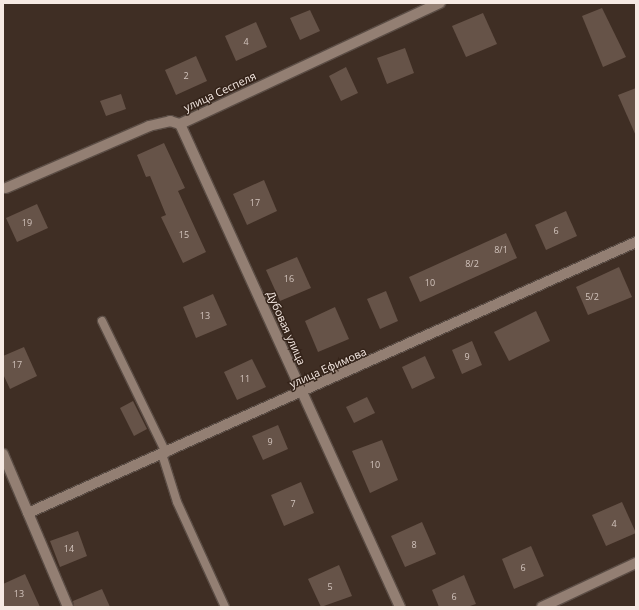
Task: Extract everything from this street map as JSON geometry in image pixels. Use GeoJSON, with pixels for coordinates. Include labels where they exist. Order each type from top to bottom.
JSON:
{"type":"FeatureCollection","features":[{"type":"Feature","properties":{"kind":"street","name":"улица Сеспеля"},"geometry":{"type":"LineString","coordinates":[[6,188],[149,126],[170,121],[180,124],[440,3]]}},
{"type":"Feature","properties":{"kind":"street","name":"Дубовая улица"},"geometry":{"type":"LineString","coordinates":[[180,124],[400,607]]}},
{"type":"Feature","properties":{"kind":"street","name":"улица Ефимова"},"geometry":{"type":"LineString","coordinates":[[28,513],[302,393],[636,242]]}},
{"type":"Feature","properties":{"kind":"street"},"geometry":{"type":"LineString","coordinates":[[3,454],[68,607]]}},
{"type":"Feature","properties":{"kind":"street"},"geometry":{"type":"LineString","coordinates":[[542,607],[636,563]]}},
{"type":"Feature","properties":{"kind":"lane"},"geometry":{"type":"LineString","coordinates":[[102,322],[164,453],[177,502],[225,607]]}},
{"type":"Feature","properties":{"kind":"building"},"geometry":{"type":"Polygon","coordinates":[[[602,8],[626,57],[603,67],[582,16],[602,8]]]}},
{"type":"Feature","properties":{"kind":"building"},"geometry":{"type":"Polygon","coordinates":[[[310,10],[320,31],[300,40],[290,18],[310,10]]]}},
{"type":"Feature","properties":{"kind":"building"},"geometry":{"type":"Polygon","coordinates":[[[483,13],[497,44],[466,57],[452,26],[483,13]]]}},
{"type":"Feature","properties":{"kind":"building"},"geometry":{"type":"Polygon","coordinates":[[[256,22],[267,47],[236,61],[225,36],[256,22]]]}},
{"type":"Feature","properties":{"kind":"building"},"geometry":{"type":"Polygon","coordinates":[[[405,48],[414,73],[387,84],[377,58],[405,48]]]}},
{"type":"Feature","properties":{"kind":"building"},"geometry":{"type":"Polygon","coordinates":[[[196,56],[207,81],[176,95],[165,70],[196,56]]]}},
{"type":"Feature","properties":{"kind":"building"},"geometry":{"type":"Polygon","coordinates":[[[346,67],[358,93],[341,101],[329,76],[346,67]]]}},
{"type":"Feature","properties":{"kind":"building"},"geometry":{"type":"Polygon","coordinates":[[[636,88],[636,136],[618,95],[636,88]]]}},
{"type":"Feature","properties":{"kind":"building"},"geometry":{"type":"Polygon","coordinates":[[[121,94],[126,109],[106,116],[100,101],[121,94]]]}},
{"type":"Feature","properties":{"kind":"building"},"geometry":{"type":"Polygon","coordinates":[[[164,143],[185,188],[178,191],[206,252],[183,263],[161,217],[166,215],[150,176],[146,177],[137,155],[164,143]]]}},
{"type":"Feature","properties":{"kind":"building"},"geometry":{"type":"Polygon","coordinates":[[[264,180],[277,211],[247,225],[233,194],[264,180]]]}},
{"type":"Feature","properties":{"kind":"building"},"geometry":{"type":"Polygon","coordinates":[[[37,204],[48,228],[17,242],[6,218],[37,204]]]}},
{"type":"Feature","properties":{"kind":"building"},"geometry":{"type":"Polygon","coordinates":[[[566,211],[577,236],[546,250],[535,225],[566,211]]]}},
{"type":"Feature","properties":{"kind":"building"},"geometry":{"type":"Polygon","coordinates":[[[506,233],[517,258],[420,302],[409,277],[506,233]]]}},
{"type":"Feature","properties":{"kind":"building"},"geometry":{"type":"Polygon","coordinates":[[[297,257],[311,288],[280,301],[266,270],[297,257]]]}},
{"type":"Feature","properties":{"kind":"building"},"geometry":{"type":"Polygon","coordinates":[[[619,267],[632,297],[588,315],[576,287],[619,267]]]}},
{"type":"Feature","properties":{"kind":"building"},"geometry":{"type":"Polygon","coordinates":[[[386,291],[398,321],[380,329],[367,299],[386,291]]]}},
{"type":"Feature","properties":{"kind":"building"},"geometry":{"type":"Polygon","coordinates":[[[213,294],[227,325],[196,338],[183,307],[213,294]]]}},
{"type":"Feature","properties":{"kind":"building"},"geometry":{"type":"Polygon","coordinates":[[[335,307],[349,339],[318,352],[305,321],[335,307]]]}},
{"type":"Feature","properties":{"kind":"building"},"geometry":{"type":"Polygon","coordinates":[[[536,311],[550,341],[509,361],[494,332],[536,311]]]}},
{"type":"Feature","properties":{"kind":"building"},"geometry":{"type":"Polygon","coordinates":[[[472,341],[482,365],[462,374],[452,350],[472,341]]]}},
{"type":"Feature","properties":{"kind":"building"},"geometry":{"type":"Polygon","coordinates":[[[24,347],[37,376],[10,389],[3,374],[3,356],[24,347]]]}},
{"type":"Feature","properties":{"kind":"building"},"geometry":{"type":"Polygon","coordinates":[[[425,356],[435,378],[412,389],[402,367],[425,356]]]}},
{"type":"Feature","properties":{"kind":"building"},"geometry":{"type":"Polygon","coordinates":[[[252,359],[266,387],[237,400],[224,372],[252,359]]]}},
{"type":"Feature","properties":{"kind":"building"},"geometry":{"type":"Polygon","coordinates":[[[367,397],[375,413],[354,423],[346,407],[367,397]]]}},
{"type":"Feature","properties":{"kind":"building"},"geometry":{"type":"Polygon","coordinates":[[[133,401],[147,429],[134,436],[120,408],[133,401]]]}},
{"type":"Feature","properties":{"kind":"building"},"geometry":{"type":"Polygon","coordinates":[[[278,425],[288,449],[263,460],[252,436],[278,425]]]}},
{"type":"Feature","properties":{"kind":"building"},"geometry":{"type":"Polygon","coordinates":[[[382,440],[398,480],[370,493],[352,451],[382,440]]]}},
{"type":"Feature","properties":{"kind":"building"},"geometry":{"type":"Polygon","coordinates":[[[301,482],[314,513],[284,526],[271,495],[301,482]]]}},
{"type":"Feature","properties":{"kind":"building"},"geometry":{"type":"Polygon","coordinates":[[[622,502],[636,533],[606,546],[592,515],[622,502]]]}},
{"type":"Feature","properties":{"kind":"building"},"geometry":{"type":"Polygon","coordinates":[[[422,522],[436,554],[405,567],[391,536],[422,522]]]}},
{"type":"Feature","properties":{"kind":"building"},"geometry":{"type":"Polygon","coordinates":[[[78,531],[87,556],[60,567],[50,541],[78,531]]]}},
{"type":"Feature","properties":{"kind":"building"},"geometry":{"type":"Polygon","coordinates":[[[531,546],[544,576],[514,589],[502,559],[531,546]]]}},
{"type":"Feature","properties":{"kind":"building"},"geometry":{"type":"Polygon","coordinates":[[[339,565],[352,596],[321,607],[308,579],[339,565]]]}},
{"type":"Feature","properties":{"kind":"building"},"geometry":{"type":"Polygon","coordinates":[[[25,574],[40,607],[3,607],[3,584],[25,574]]]}},
{"type":"Feature","properties":{"kind":"building"},"geometry":{"type":"Polygon","coordinates":[[[464,575],[476,604],[467,607],[439,607],[432,590],[464,575]]]}},
{"type":"Feature","properties":{"kind":"building"},"geometry":{"type":"Polygon","coordinates":[[[102,589],[110,607],[74,607],[73,601],[102,589]]]}}]}
